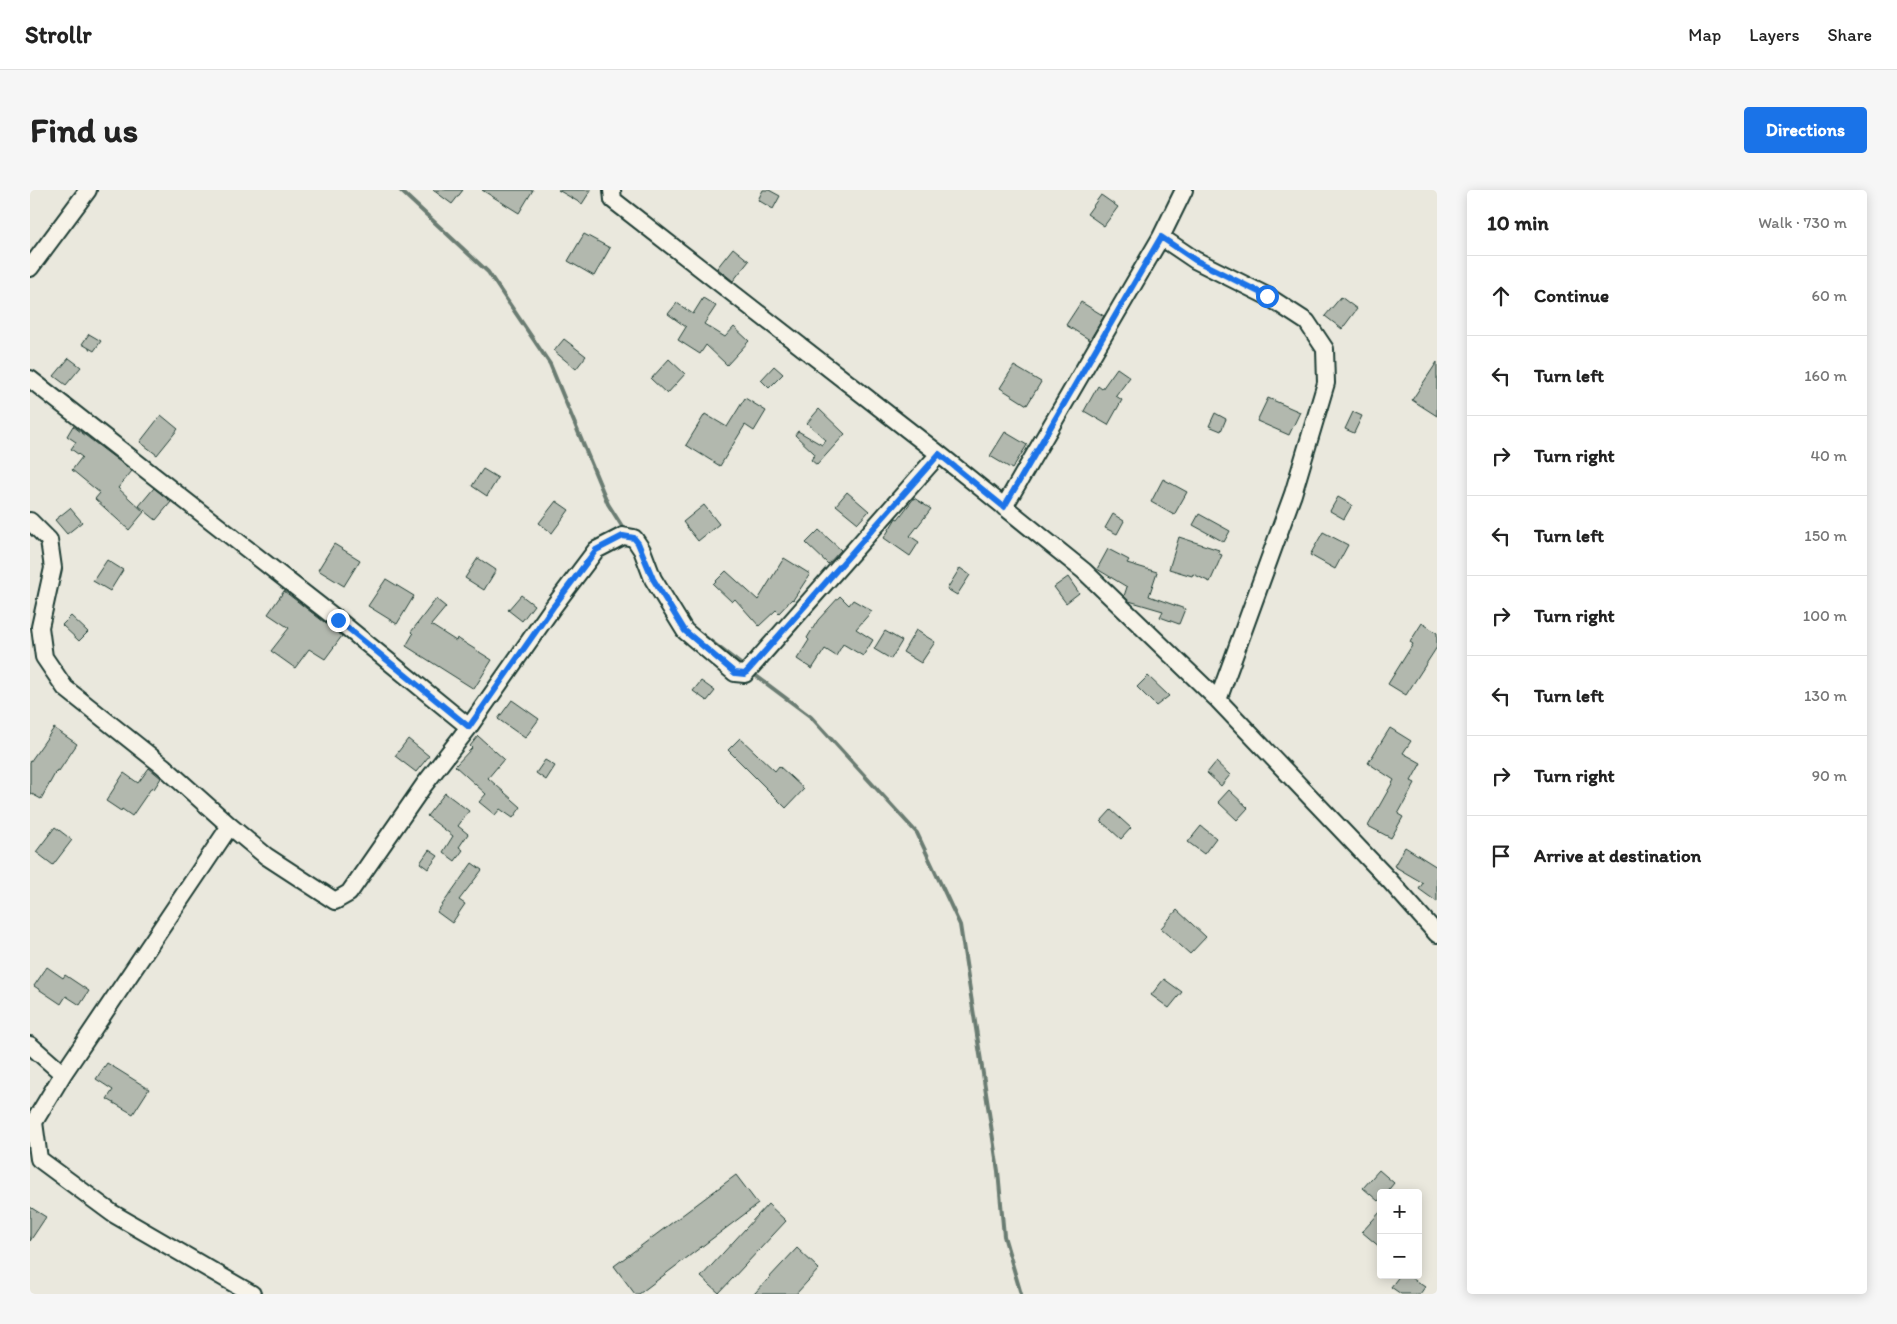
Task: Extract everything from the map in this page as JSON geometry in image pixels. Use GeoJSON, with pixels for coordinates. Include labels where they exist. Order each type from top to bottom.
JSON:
{"type":"FeatureCollection","features":[{"type":"Feature","properties":{"kind":"street"},"geometry":{"type":"LineString","coordinates":[[30,268],[88,190]]}},
{"type":"Feature","properties":{"kind":"street"},"geometry":{"type":"LineString","coordinates":[[612,190],[613,200],[939,454],[1084,571],[1218,700],[1435,924]]}},
{"type":"Feature","properties":{"kind":"street"},"geometry":{"type":"LineString","coordinates":[[1004,507],[1161,237],[1184,190]]}},
{"type":"Feature","properties":{"kind":"street"},"geometry":{"type":"LineString","coordinates":[[1161,237],[1195,260],[1267,296],[1307,322],[1325,349],[1326,383],[1293,494],[1218,700]]}},
{"type":"Feature","properties":{"kind":"street"},"geometry":{"type":"LineString","coordinates":[[30,379],[330,614],[469,727]]}},
{"type":"Feature","properties":{"kind":"street"},"geometry":{"type":"LineString","coordinates":[[30,521],[50,540],[53,568],[40,627],[44,657],[65,688],[163,766],[266,856],[334,901],[349,893],[424,785],[469,727],[596,550],[623,536],[634,538],[638,543],[653,579],[685,631],[735,673],[749,669],[939,454]]}},
{"type":"Feature","properties":{"kind":"street"},"geometry":{"type":"LineString","coordinates":[[230,826],[63,1074],[34,1122],[39,1159],[112,1213],[252,1294]]}},
{"type":"Feature","properties":{"kind":"street"},"geometry":{"type":"LineString","coordinates":[[30,1045],[63,1074]]}},
{"type":"Feature","properties":{"kind":"building"},"geometry":{"type":"Polygon","coordinates":[[[433,190],[463,190],[452,204],[433,190]]]}},
{"type":"Feature","properties":{"kind":"building"},"geometry":{"type":"Polygon","coordinates":[[[482,190],[533,190],[519,213],[482,190]]]}},
{"type":"Feature","properties":{"kind":"building"},"geometry":{"type":"Polygon","coordinates":[[[558,190],[591,190],[582,204],[558,190]]]}},
{"type":"Feature","properties":{"kind":"building"},"geometry":{"type":"Polygon","coordinates":[[[763,190],[769,190],[780,196],[773,209],[758,200],[763,190]]]}},
{"type":"Feature","properties":{"kind":"building"},"geometry":{"type":"Polygon","coordinates":[[[1101,195],[1118,207],[1104,226],[1087,214],[1101,195]]]}},
{"type":"Feature","properties":{"kind":"building"},"geometry":{"type":"Polygon","coordinates":[[[584,234],[610,248],[594,276],[568,261],[584,234]]]}},
{"type":"Feature","properties":{"kind":"building"},"geometry":{"type":"Polygon","coordinates":[[[733,248],[749,261],[733,281],[717,268],[733,248]]]}},
{"type":"Feature","properties":{"kind":"building"},"geometry":{"type":"Polygon","coordinates":[[[1341,297],[1357,309],[1342,329],[1325,316],[1341,297]]]}},
{"type":"Feature","properties":{"kind":"building"},"geometry":{"type":"Polygon","coordinates":[[[703,298],[716,306],[704,324],[725,337],[734,327],[749,341],[727,365],[706,345],[700,354],[678,340],[686,327],[668,314],[677,303],[693,314],[703,298]]]}},
{"type":"Feature","properties":{"kind":"building"},"geometry":{"type":"Polygon","coordinates":[[[1081,302],[1104,316],[1090,340],[1066,325],[1081,302]]]}},
{"type":"Feature","properties":{"kind":"building"},"geometry":{"type":"Polygon","coordinates":[[[89,334],[101,341],[94,351],[82,344],[89,334]]]}},
{"type":"Feature","properties":{"kind":"building"},"geometry":{"type":"Polygon","coordinates":[[[564,339],[586,356],[576,369],[554,351],[564,339]]]}},
{"type":"Feature","properties":{"kind":"building"},"geometry":{"type":"Polygon","coordinates":[[[69,358],[81,367],[66,385],[54,376],[69,358]]]}},
{"type":"Feature","properties":{"kind":"building"},"geometry":{"type":"Polygon","coordinates":[[[669,359],[685,374],[667,394],[651,379],[669,359]]]}},
{"type":"Feature","properties":{"kind":"building"},"geometry":{"type":"Polygon","coordinates":[[[1437,362],[1437,416],[1412,400],[1437,362]]]}},
{"type":"Feature","properties":{"kind":"building"},"geometry":{"type":"Polygon","coordinates":[[[774,366],[783,374],[769,388],[761,380],[774,366]]]}},
{"type":"Feature","properties":{"kind":"building"},"geometry":{"type":"Polygon","coordinates":[[[1014,366],[1041,382],[1027,405],[1000,388],[1014,366]]]}},
{"type":"Feature","properties":{"kind":"building"},"geometry":{"type":"Polygon","coordinates":[[[1117,368],[1130,377],[1116,396],[1122,400],[1108,425],[1084,411],[1098,386],[1102,389],[1117,368]]]}},
{"type":"Feature","properties":{"kind":"building"},"geometry":{"type":"Polygon","coordinates":[[[745,398],[766,411],[754,431],[745,425],[720,466],[686,445],[705,414],[727,427],[745,398]]]}},
{"type":"Feature","properties":{"kind":"building"},"geometry":{"type":"Polygon","coordinates":[[[1268,398],[1300,412],[1289,435],[1257,421],[1268,398]]]}},
{"type":"Feature","properties":{"kind":"building"},"geometry":{"type":"Polygon","coordinates":[[[819,409],[845,434],[817,465],[811,460],[815,454],[795,435],[798,431],[822,445],[826,440],[807,423],[819,409]]]}},
{"type":"Feature","properties":{"kind":"building"},"geometry":{"type":"Polygon","coordinates":[[[1353,412],[1362,416],[1354,433],[1345,429],[1353,412]]]}},
{"type":"Feature","properties":{"kind":"building"},"geometry":{"type":"Polygon","coordinates":[[[1215,413],[1226,419],[1221,431],[1209,426],[1215,413]]]}},
{"type":"Feature","properties":{"kind":"building"},"geometry":{"type":"Polygon","coordinates":[[[161,415],[178,429],[157,455],[140,442],[161,415]]]}},
{"type":"Feature","properties":{"kind":"building"},"geometry":{"type":"Polygon","coordinates":[[[73,426],[132,471],[118,488],[144,512],[129,530],[95,499],[100,493],[72,470],[82,457],[71,449],[76,442],[67,436],[73,426]]]}},
{"type":"Feature","properties":{"kind":"building"},"geometry":{"type":"Polygon","coordinates":[[[1005,432],[1027,445],[1012,469],[990,456],[1005,432]]]}},
{"type":"Feature","properties":{"kind":"building"},"geometry":{"type":"Polygon","coordinates":[[[483,469],[498,478],[487,496],[472,486],[483,469]]]}},
{"type":"Feature","properties":{"kind":"building"},"geometry":{"type":"Polygon","coordinates":[[[1163,479],[1187,492],[1174,515],[1151,502],[1163,479]]]}},
{"type":"Feature","properties":{"kind":"building"},"geometry":{"type":"Polygon","coordinates":[[[154,488],[171,502],[156,520],[139,506],[154,488]]]}},
{"type":"Feature","properties":{"kind":"building"},"geometry":{"type":"Polygon","coordinates":[[[847,492],[869,511],[858,523],[836,505],[847,492]]]}},
{"type":"Feature","properties":{"kind":"building"},"geometry":{"type":"Polygon","coordinates":[[[1338,497],[1352,505],[1344,519],[1330,511],[1338,497]]]}},
{"type":"Feature","properties":{"kind":"building"},"geometry":{"type":"Polygon","coordinates":[[[914,498],[931,509],[910,536],[919,542],[910,556],[884,538],[896,518],[898,519],[914,498]]]}},
{"type":"Feature","properties":{"kind":"building"},"geometry":{"type":"Polygon","coordinates":[[[556,501],[569,510],[552,533],[539,523],[556,501]]]}},
{"type":"Feature","properties":{"kind":"building"},"geometry":{"type":"Polygon","coordinates":[[[704,505],[719,524],[698,541],[683,522],[704,505]]]}},
{"type":"Feature","properties":{"kind":"building"},"geometry":{"type":"Polygon","coordinates":[[[70,508],[82,522],[67,534],[55,520],[70,508]]]}},
{"type":"Feature","properties":{"kind":"building"},"geometry":{"type":"Polygon","coordinates":[[[1113,514],[1124,521],[1117,534],[1105,528],[1113,514]]]}},
{"type":"Feature","properties":{"kind":"building"},"geometry":{"type":"Polygon","coordinates":[[[1199,514],[1230,531],[1224,542],[1193,525],[1199,514]]]}},
{"type":"Feature","properties":{"kind":"building"},"geometry":{"type":"Polygon","coordinates":[[[819,530],[841,550],[828,564],[806,543],[819,530]]]}},
{"type":"Feature","properties":{"kind":"building"},"geometry":{"type":"Polygon","coordinates":[[[1323,532],[1348,545],[1335,569],[1310,555],[1323,532]]]}},
{"type":"Feature","properties":{"kind":"building"},"geometry":{"type":"Polygon","coordinates":[[[1179,537],[1219,550],[1217,553],[1222,555],[1210,582],[1193,574],[1192,576],[1169,569],[1179,537]]]}},
{"type":"Feature","properties":{"kind":"building"},"geometry":{"type":"Polygon","coordinates":[[[334,544],[360,560],[344,586],[318,570],[334,544]]]}},
{"type":"Feature","properties":{"kind":"building"},"geometry":{"type":"Polygon","coordinates":[[[1108,549],[1129,560],[1127,563],[1157,572],[1149,596],[1185,609],[1179,624],[1160,617],[1163,611],[1129,601],[1124,596],[1127,587],[1097,569],[1108,549]]]}},
{"type":"Feature","properties":{"kind":"building"},"geometry":{"type":"Polygon","coordinates":[[[478,558],[496,570],[484,590],[465,578],[478,558]]]}},
{"type":"Feature","properties":{"kind":"building"},"geometry":{"type":"Polygon","coordinates":[[[784,558],[810,574],[793,600],[779,613],[776,610],[759,626],[735,599],[732,602],[713,584],[726,571],[758,600],[784,558]]]}},
{"type":"Feature","properties":{"kind":"building"},"geometry":{"type":"Polygon","coordinates":[[[107,560],[123,570],[110,591],[93,581],[107,560]]]}},
{"type":"Feature","properties":{"kind":"building"},"geometry":{"type":"Polygon","coordinates":[[[960,568],[970,575],[957,595],[947,589],[960,568]]]}},
{"type":"Feature","properties":{"kind":"building"},"geometry":{"type":"Polygon","coordinates":[[[1068,577],[1079,593],[1066,603],[1054,587],[1068,577]]]}},
{"type":"Feature","properties":{"kind":"building"},"geometry":{"type":"Polygon","coordinates":[[[386,579],[414,596],[397,624],[368,606],[386,579]]]}},
{"type":"Feature","properties":{"kind":"building"},"geometry":{"type":"Polygon","coordinates":[[[284,591],[342,636],[325,659],[309,649],[295,668],[271,651],[289,628],[268,614],[284,591]]]}},
{"type":"Feature","properties":{"kind":"building"},"geometry":{"type":"Polygon","coordinates":[[[521,595],[534,605],[522,621],[508,610],[521,595]]]}},
{"type":"Feature","properties":{"kind":"building"},"geometry":{"type":"Polygon","coordinates":[[[840,596],[849,605],[853,600],[872,611],[856,629],[873,640],[863,656],[843,644],[836,656],[825,649],[812,669],[797,659],[809,640],[807,638],[818,620],[840,596]]]}},
{"type":"Feature","properties":{"kind":"building"},"geometry":{"type":"Polygon","coordinates":[[[436,599],[446,607],[431,625],[456,641],[457,638],[492,660],[474,689],[406,646],[413,634],[411,632],[436,599]]]}},
{"type":"Feature","properties":{"kind":"building"},"geometry":{"type":"Polygon","coordinates":[[[71,616],[88,632],[79,641],[62,625],[71,616]]]}},
{"type":"Feature","properties":{"kind":"building"},"geometry":{"type":"Polygon","coordinates":[[[1422,623],[1437,633],[1437,647],[1406,695],[1388,684],[1413,644],[1410,642],[1422,623]]]}},
{"type":"Feature","properties":{"kind":"building"},"geometry":{"type":"Polygon","coordinates":[[[916,630],[935,642],[921,663],[903,652],[916,630]]]}},
{"type":"Feature","properties":{"kind":"building"},"geometry":{"type":"Polygon","coordinates":[[[885,631],[902,641],[891,659],[874,649],[885,631]]]}},
{"type":"Feature","properties":{"kind":"building"},"geometry":{"type":"Polygon","coordinates":[[[1148,676],[1169,696],[1156,706],[1137,687],[1148,676]]]}},
{"type":"Feature","properties":{"kind":"building"},"geometry":{"type":"Polygon","coordinates":[[[701,681],[715,691],[707,701],[693,691],[701,681]]]}},
{"type":"Feature","properties":{"kind":"building"},"geometry":{"type":"Polygon","coordinates":[[[512,700],[539,719],[525,738],[498,719],[512,700]]]}},
{"type":"Feature","properties":{"kind":"building"},"geometry":{"type":"Polygon","coordinates":[[[54,728],[77,744],[59,771],[57,770],[41,799],[30,793],[30,762],[54,728]]]}},
{"type":"Feature","properties":{"kind":"building"},"geometry":{"type":"Polygon","coordinates":[[[1390,728],[1411,741],[1403,753],[1421,763],[1411,781],[1415,783],[1398,814],[1403,817],[1391,838],[1368,826],[1394,780],[1368,763],[1390,728]]]}},
{"type":"Feature","properties":{"kind":"building"},"geometry":{"type":"Polygon","coordinates":[[[478,736],[504,759],[488,778],[521,807],[513,818],[500,809],[495,815],[479,802],[486,794],[455,766],[472,748],[470,746],[478,736]]]}},
{"type":"Feature","properties":{"kind":"building"},"geometry":{"type":"Polygon","coordinates":[[[740,738],[775,771],[779,766],[804,789],[786,808],[728,750],[740,738]]]}},
{"type":"Feature","properties":{"kind":"building"},"geometry":{"type":"Polygon","coordinates":[[[408,739],[429,756],[416,772],[395,756],[408,739]]]}},
{"type":"Feature","properties":{"kind":"building"},"geometry":{"type":"Polygon","coordinates":[[[545,760],[555,766],[546,780],[536,773],[545,760]]]}},
{"type":"Feature","properties":{"kind":"building"},"geometry":{"type":"Polygon","coordinates":[[[1216,762],[1230,775],[1221,786],[1207,773],[1216,762]]]}},
{"type":"Feature","properties":{"kind":"building"},"geometry":{"type":"Polygon","coordinates":[[[149,768],[161,778],[154,789],[152,787],[132,816],[106,801],[124,773],[138,783],[149,768]]]}},
{"type":"Feature","properties":{"kind":"building"},"geometry":{"type":"Polygon","coordinates":[[[1229,790],[1248,808],[1237,820],[1218,802],[1229,790]]]}},
{"type":"Feature","properties":{"kind":"building"},"geometry":{"type":"Polygon","coordinates":[[[445,793],[469,811],[458,826],[468,834],[459,847],[463,850],[455,861],[443,852],[453,836],[427,816],[445,793]]]}},
{"type":"Feature","properties":{"kind":"building"},"geometry":{"type":"Polygon","coordinates":[[[1111,810],[1131,828],[1121,839],[1101,821],[1111,810]]]}},
{"type":"Feature","properties":{"kind":"building"},"geometry":{"type":"Polygon","coordinates":[[[1201,826],[1216,838],[1204,854],[1188,842],[1201,826]]]}},
{"type":"Feature","properties":{"kind":"building"},"geometry":{"type":"Polygon","coordinates":[[[55,827],[72,840],[53,865],[36,852],[55,827]]]}},
{"type":"Feature","properties":{"kind":"building"},"geometry":{"type":"Polygon","coordinates":[[[1405,847],[1437,867],[1437,902],[1419,889],[1423,883],[1394,866],[1405,847]]]}},
{"type":"Feature","properties":{"kind":"building"},"geometry":{"type":"Polygon","coordinates":[[[429,850],[438,856],[428,869],[420,863],[429,850]]]}},
{"type":"Feature","properties":{"kind":"building"},"geometry":{"type":"Polygon","coordinates":[[[472,863],[482,870],[459,900],[465,904],[452,923],[437,912],[472,863]]]}},
{"type":"Feature","properties":{"kind":"building"},"geometry":{"type":"Polygon","coordinates":[[[1177,910],[1206,937],[1190,954],[1161,928],[1177,910]]]}},
{"type":"Feature","properties":{"kind":"building"},"geometry":{"type":"Polygon","coordinates":[[[47,967],[63,978],[65,975],[89,991],[80,1005],[66,996],[61,1004],[34,986],[47,967]]]}},
{"type":"Feature","properties":{"kind":"building"},"geometry":{"type":"Polygon","coordinates":[[[1164,979],[1182,992],[1169,1008],[1151,995],[1164,979]]]}},
{"type":"Feature","properties":{"kind":"building"},"geometry":{"type":"Polygon","coordinates":[[[107,1063],[149,1089],[133,1114],[107,1099],[113,1090],[96,1079],[107,1063]]]}},
{"type":"Feature","properties":{"kind":"building"},"geometry":{"type":"Polygon","coordinates":[[[1379,1170],[1394,1183],[1389,1189],[1377,1189],[1377,1200],[1363,1188],[1379,1170]]]}},
{"type":"Feature","properties":{"kind":"building"},"geometry":{"type":"Polygon","coordinates":[[[736,1175],[758,1204],[639,1294],[635,1294],[614,1266],[736,1175]]]}},
{"type":"Feature","properties":{"kind":"building"},"geometry":{"type":"Polygon","coordinates":[[[768,1204],[786,1221],[719,1293],[701,1277],[768,1204]]]}},
{"type":"Feature","properties":{"kind":"building"},"geometry":{"type":"Polygon","coordinates":[[[30,1207],[46,1217],[30,1241],[30,1207]]]}},
{"type":"Feature","properties":{"kind":"building"},"geometry":{"type":"Polygon","coordinates":[[[1377,1215],[1377,1245],[1362,1232],[1377,1215]]]}},
{"type":"Feature","properties":{"kind":"building"},"geometry":{"type":"Polygon","coordinates":[[[797,1248],[819,1269],[796,1294],[754,1294],[797,1248]]]}},
{"type":"Feature","properties":{"kind":"building"},"geometry":{"type":"Polygon","coordinates":[[[1397,1279],[1413,1279],[1425,1287],[1420,1294],[1401,1294],[1391,1287],[1397,1279]]]}},
{"type":"Feature","properties":{"kind":"waterway"},"geometry":{"type":"LineString","coordinates":[[400,190],[488,272],[550,364],[608,504],[625,531]]}},
{"type":"Feature","properties":{"kind":"waterway"},"geometry":{"type":"LineString","coordinates":[[700,633],[746,668]]}},
{"type":"Feature","properties":{"kind":"waterway"},"geometry":{"type":"LineString","coordinates":[[751,672],[811,717],[917,833],[960,925],[998,1171],[1004,1236],[1021,1294]]}},
{"type":"Feature","properties":{"kind":"route"},"geometry":{"type":"LineString","coordinates":[[338,620],[469,727],[553,607],[596,550],[623,536],[634,538],[638,543],[653,579],[685,631],[735,673],[745,674],[939,454],[1004,507],[1161,237],[1195,260],[1267,296]]}}]}
